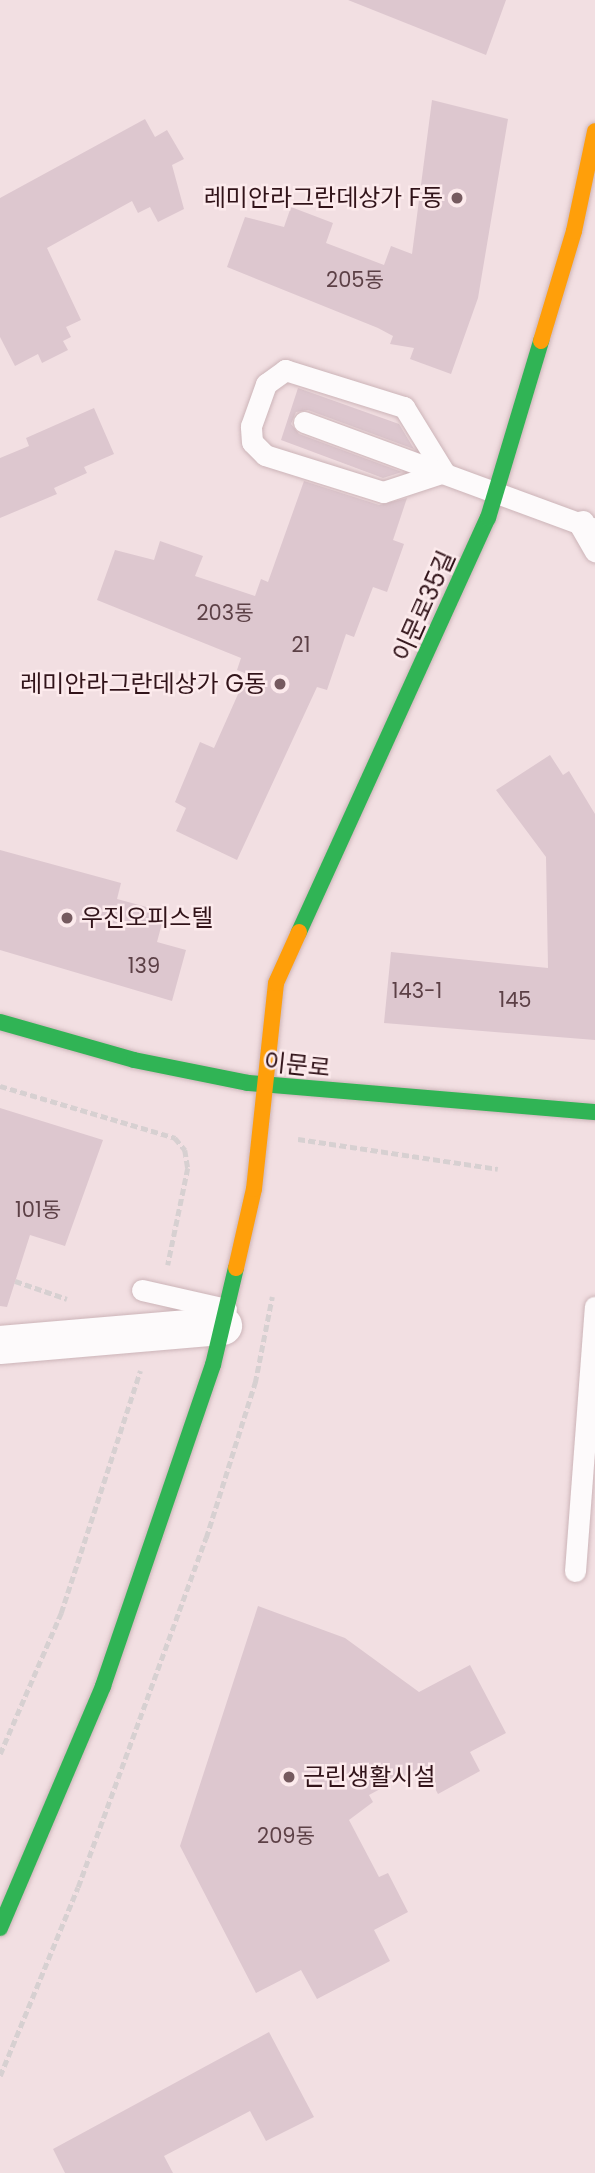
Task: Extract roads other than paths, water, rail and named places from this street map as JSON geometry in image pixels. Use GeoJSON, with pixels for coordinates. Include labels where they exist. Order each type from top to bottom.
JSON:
{"type":"FeatureCollection","features":[{"type":"Feature","properties":{"kind":"street","name":"이문로35길"},"geometry":{"type":"LineString","coordinates":[[0,1928],[113,1660],[159,1533],[224,1317],[254,1189],[268,1084],[268,1024],[276,983],[462,579],[497,491],[574,231],[595,131]]}},
{"type":"Feature","properties":{"kind":"street","name":"이문로"},"geometry":{"type":"LineString","coordinates":[[0,1022],[134,1060],[268,1084],[595,1112]]}},
{"type":"Feature","properties":{"kind":"street"},"geometry":{"type":"LineString","coordinates":[[0,1345],[224,1317]]}},
{"type":"Feature","properties":{"kind":"lane"},"geometry":{"type":"LineString","coordinates":[[293,370],[404,407],[444,472],[377,490],[265,455],[252,442],[251,426],[271,377],[293,370]]}},
{"type":"Feature","properties":{"kind":"lane"},"geometry":{"type":"LineString","coordinates":[[304,422],[589,524],[595,552]]}},
{"type":"Feature","properties":{"kind":"lane"},"geometry":{"type":"LineString","coordinates":[[142,1290],[224,1317]]}},
{"type":"Feature","properties":{"kind":"lane"},"geometry":{"type":"LineString","coordinates":[[575,1571],[595,1307]]}},
{"type":"Feature","properties":{"kind":"place","name":"레미안라그란데상가 F동"},"geometry":{"type":"Point","coordinates":[457,198]}},
{"type":"Feature","properties":{"kind":"place","name":"레미안라그란데상가 G동"},"geometry":{"type":"Point","coordinates":[280,684]}},
{"type":"Feature","properties":{"kind":"place","name":"우진오피스텔"},"geometry":{"type":"Point","coordinates":[67,918]}},
{"type":"Feature","properties":{"kind":"place","name":"근린생활시설"},"geometry":{"type":"Point","coordinates":[289,1777]}}]}
